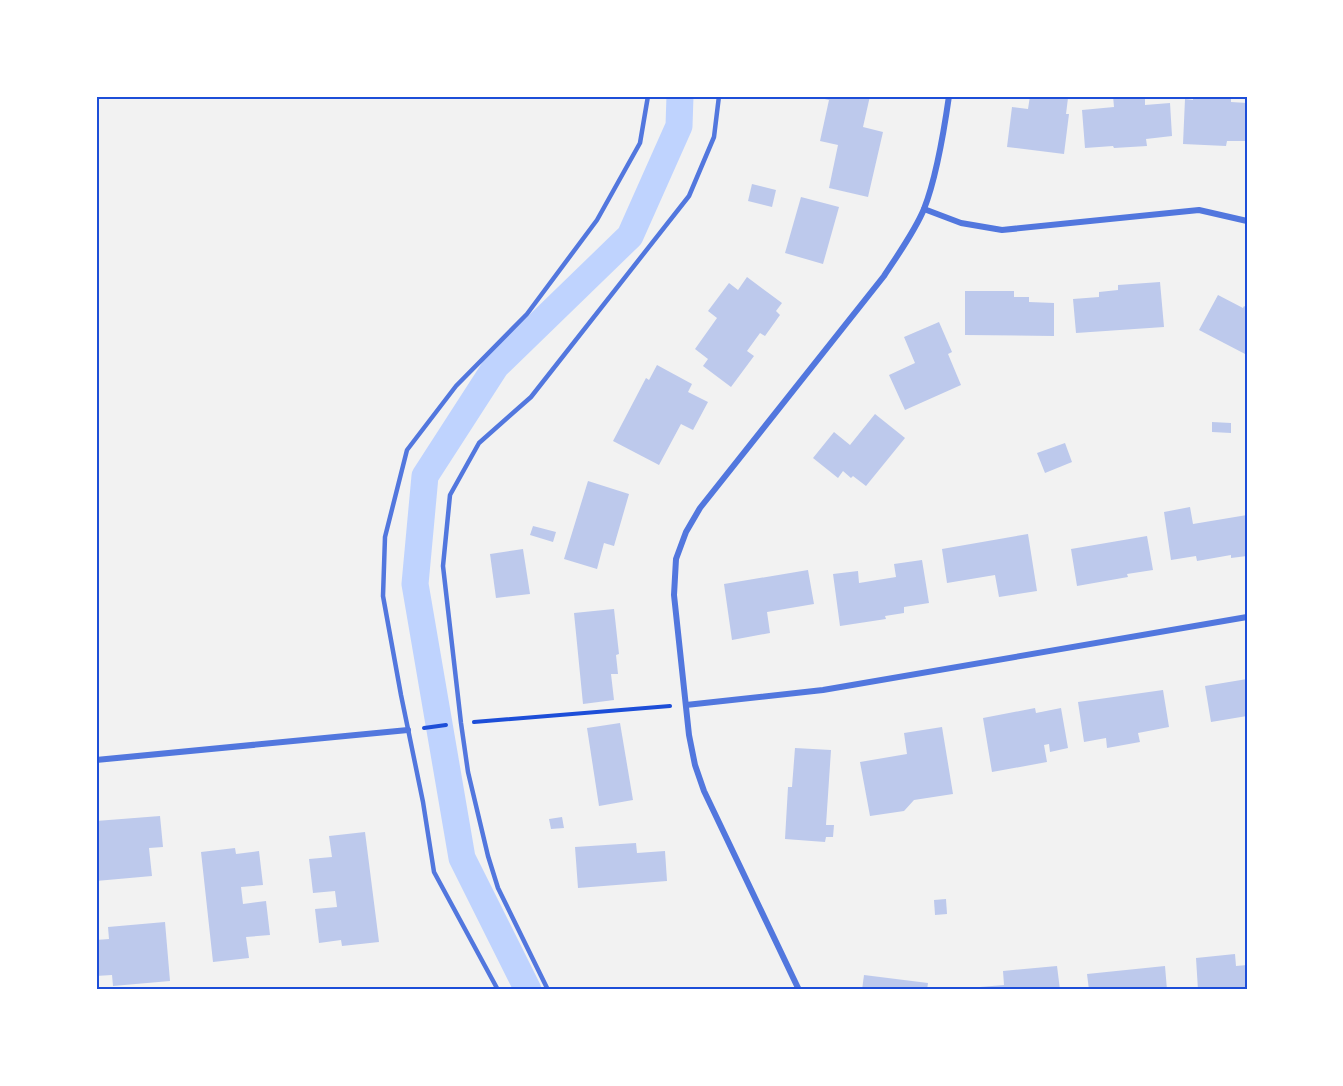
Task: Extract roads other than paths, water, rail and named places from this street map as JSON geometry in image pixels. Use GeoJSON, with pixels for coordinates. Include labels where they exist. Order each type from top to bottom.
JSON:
{"type":"FeatureCollection","features":[{"type":"Feature","properties":{"kind":"street"},"geometry":{"type":"LineString","coordinates":[[799,990],[704,791],[695,765],[689,735],[674,595],[676,559],[686,532],[700,508],[884,276],[905,242],[924,209],[935,171],[949,96]]}},
{"type":"Feature","properties":{"kind":"street"},"geometry":{"type":"LineString","coordinates":[[924,209],[961,223],[1002,230],[1199,210],[1247,221]]}},
{"type":"Feature","properties":{"kind":"street"},"geometry":{"type":"LineString","coordinates":[[686,705],[823,690],[1247,617]]}},
{"type":"Feature","properties":{"kind":"street"},"geometry":{"type":"LineString","coordinates":[[96,760],[408,730]]}},
{"type":"Feature","properties":{"kind":"lane"},"geometry":{"type":"LineString","coordinates":[[498,990],[434,872],[423,802],[383,596],[385,537],[407,450],[456,386],[527,314],[597,220],[640,143],[648,96]]}},
{"type":"Feature","properties":{"kind":"lane"},"geometry":{"type":"LineString","coordinates":[[548,990],[498,888],[468,772],[443,566],[450,495],[479,443],[531,397],[689,196],[714,137],[719,96]]}},
{"type":"Feature","properties":{"kind":"waterway"},"geometry":{"type":"LineString","coordinates":[[528,990],[462,858],[415,584],[425,476],[496,366],[630,236],[679,126],[680,96]]}}]}
